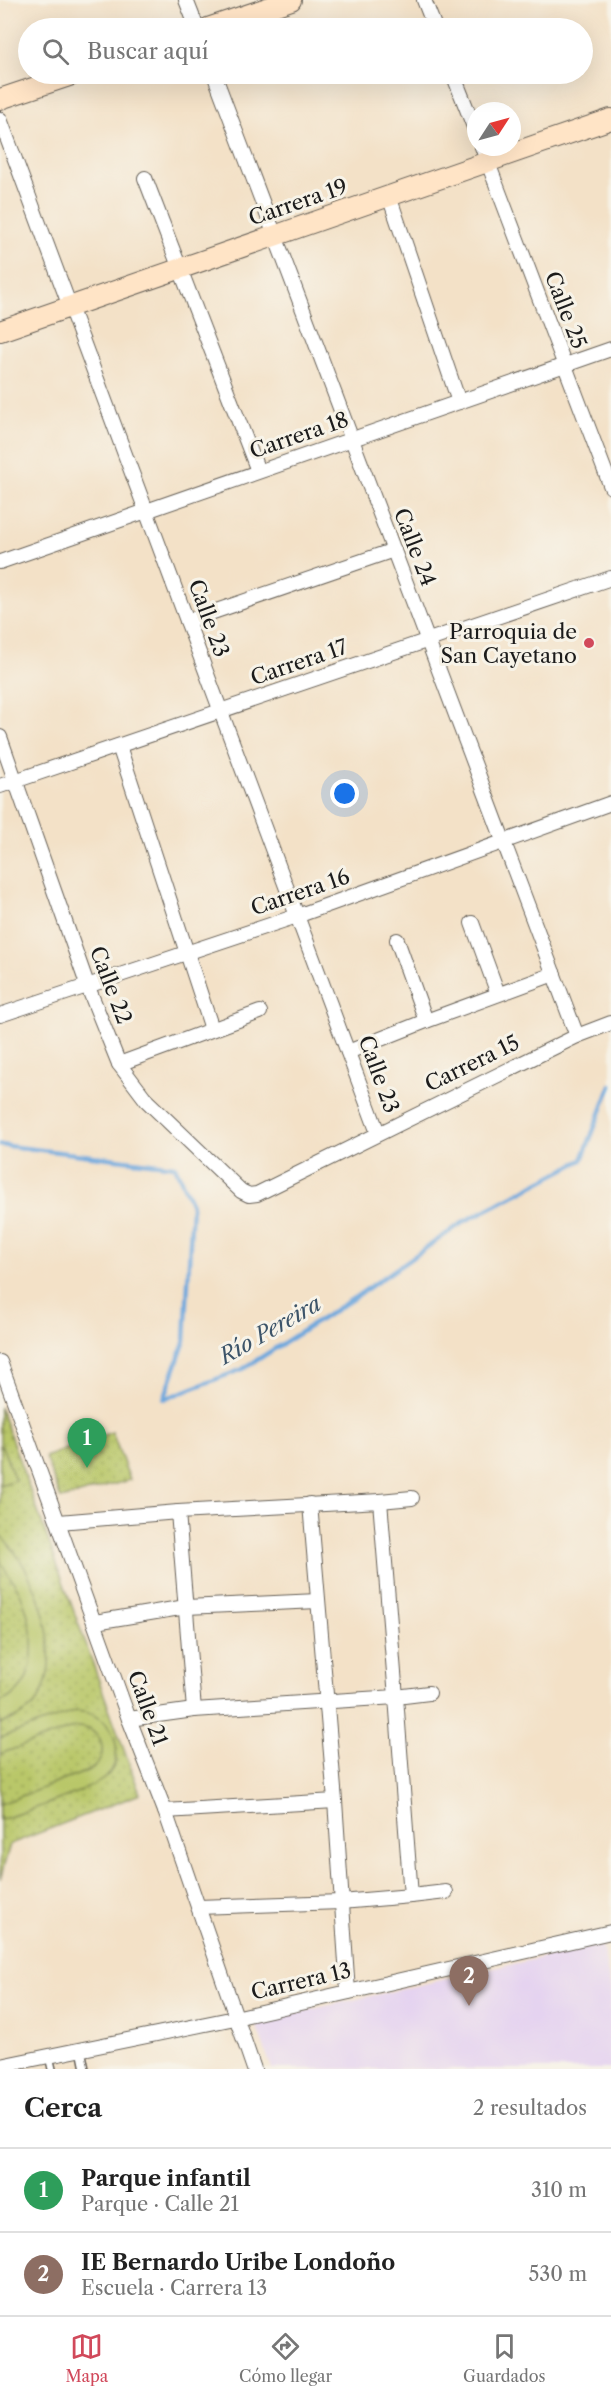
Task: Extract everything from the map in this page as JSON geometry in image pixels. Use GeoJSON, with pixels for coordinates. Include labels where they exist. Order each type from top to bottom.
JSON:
{"type":"FeatureCollection","features":[{"type":"Feature","properties":{"kind":"main road"},"geometry":{"type":"LineString","coordinates":[[238,18],[291,0]]}},
{"type":"Feature","properties":{"kind":"main road"},"geometry":{"type":"LineString","coordinates":[[0,99],[45,84]]}},
{"type":"Feature","properties":{"kind":"main road","name":"Carrera 19"},"geometry":{"type":"LineString","coordinates":[[521,144],[611,118]]}},
{"type":"Feature","properties":{"kind":"main road","name":"Carrera 19"},"geometry":{"type":"LineString","coordinates":[[0,331],[389,196],[480,156]]}},
{"type":"Feature","properties":{"kind":"street"},"geometry":{"type":"LineString","coordinates":[[186,0],[193,18]]}},
{"type":"Feature","properties":{"kind":"street"},"geometry":{"type":"LineString","coordinates":[[423,0],[431,18]]}},
{"type":"Feature","properties":{"kind":"street","name":"Calle 24"},"geometry":{"type":"LineString","coordinates":[[218,84],[577,1036]]}},
{"type":"Feature","properties":{"kind":"street"},"geometry":{"type":"LineString","coordinates":[[457,84],[467,109]]}},
{"type":"Feature","properties":{"kind":"street","name":"Calle 23"},"geometry":{"type":"LineString","coordinates":[[0,119],[378,1132]]}},
{"type":"Feature","properties":{"kind":"street","name":"Calle 25"},"geometry":{"type":"LineString","coordinates":[[486,156],[611,487]]}},
{"type":"Feature","properties":{"kind":"street"},"geometry":{"type":"LineString","coordinates":[[145,178],[258,471]]}},
{"type":"Feature","properties":{"kind":"street"},"geometry":{"type":"LineString","coordinates":[[389,196],[459,402]]}},
{"type":"Feature","properties":{"kind":"street","name":"Carrera 18"},"geometry":{"type":"LineString","coordinates":[[0,562],[611,349]]}},
{"type":"Feature","properties":{"kind":"street"},"geometry":{"type":"LineString","coordinates":[[187,621],[394,550]]}},
{"type":"Feature","properties":{"kind":"street","name":"Carrera 17"},"geometry":{"type":"LineString","coordinates":[[0,786],[611,578]]}},
{"type":"Feature","properties":{"kind":"street","name":"Calle 22"},"geometry":{"type":"LineString","coordinates":[[0,737],[88,987],[118,1064],[147,1101],[241,1191],[249,1195],[257,1194]]}},
{"type":"Feature","properties":{"kind":"street"},"geometry":{"type":"LineString","coordinates":[[119,746],[212,1029]]}},
{"type":"Feature","properties":{"kind":"street","name":"Carrera 16"},"geometry":{"type":"LineString","coordinates":[[0,1015],[297,916],[611,803]]}},
{"type":"Feature","properties":{"kind":"street"},"geometry":{"type":"LineString","coordinates":[[472,923],[498,994]]}},
{"type":"Feature","properties":{"kind":"street"},"geometry":{"type":"LineString","coordinates":[[398,940],[426,1021]]}},
{"type":"Feature","properties":{"kind":"street"},"geometry":{"type":"LineString","coordinates":[[348,1052],[554,974]]}},
{"type":"Feature","properties":{"kind":"street"},"geometry":{"type":"LineString","coordinates":[[118,1064],[260,1012]]}},
{"type":"Feature","properties":{"kind":"street","name":"Carrera 15"},"geometry":{"type":"LineString","coordinates":[[257,1194],[378,1132],[577,1036],[611,1023]]}},
{"type":"Feature","properties":{"kind":"street","name":"Calle 21"},"geometry":{"type":"LineString","coordinates":[[0,1362],[129,1719],[165,1811],[254,2069]]}},
{"type":"Feature","properties":{"kind":"street"},"geometry":{"type":"LineString","coordinates":[[59,1522],[178,1512],[412,1498]]}},
{"type":"Feature","properties":{"kind":"street"},"geometry":{"type":"LineString","coordinates":[[380,1501],[411,1896]]}},
{"type":"Feature","properties":{"kind":"street"},"geometry":{"type":"LineString","coordinates":[[310,1504],[335,1801],[348,1992]]}},
{"type":"Feature","properties":{"kind":"street"},"geometry":{"type":"LineString","coordinates":[[178,1512],[194,1710]]}},
{"type":"Feature","properties":{"kind":"street"},"geometry":{"type":"LineString","coordinates":[[95,1622],[186,1607],[318,1601]]}},
{"type":"Feature","properties":{"kind":"street"},"geometry":{"type":"LineString","coordinates":[[129,1719],[194,1710],[429,1694]]}},
{"type":"Feature","properties":{"kind":"street"},"geometry":{"type":"LineString","coordinates":[[165,1811],[335,1801]]}},
{"type":"Feature","properties":{"kind":"street"},"geometry":{"type":"LineString","coordinates":[[198,1907],[341,1902],[446,1892]]}},
{"type":"Feature","properties":{"kind":"street","name":"Carrera 13"},"geometry":{"type":"LineString","coordinates":[[0,2066],[50,2062],[81,2049],[235,2018],[611,1932]]}},
{"type":"Feature","properties":{"kind":"lane"},"geometry":{"type":"LineString","coordinates":[[81,2049],[85,2069]]}},
{"type":"Feature","properties":{"kind":"shaded area"},"geometry":{"type":"Polygon","coordinates":[[[602,1944],[611,1989],[611,2069],[272,2069],[255,2022],[602,1944]]]}},
{"type":"Feature","properties":{"kind":"green space"},"geometry":{"type":"Polygon","coordinates":[[[0,1407],[140,1794],[10,1844],[0,1880],[0,1407]]]}},
{"type":"Feature","properties":{"kind":"green space"},"geometry":{"type":"Polygon","coordinates":[[[112,1432],[130,1480],[61,1499],[45,1457],[112,1432]]]}},
{"type":"Feature","properties":{"kind":"green space"},"geometry":{"type":"Polygon","coordinates":[[[2,1446],[15,1480],[0,1485],[0,1447],[2,1446]]]}},
{"type":"Feature","properties":{"kind":"green space"},"geometry":{"type":"Polygon","coordinates":[[[0,1535],[25,1568],[35,1590],[48,1637],[49,1660],[46,1681],[38,1700],[26,1712],[0,1724],[0,1702],[14,1694],[23,1684],[29,1671],[32,1640],[30,1624],[19,1591],[1,1563],[0,1535]]]}},
{"type":"Feature","properties":{"kind":"green space"},"geometry":{"type":"Polygon","coordinates":[[[76,1711],[98,1718],[110,1730],[115,1740],[116,1751],[111,1771],[101,1781],[89,1787],[0,1820],[0,1804],[96,1766],[102,1751],[101,1744],[92,1731],[85,1728],[75,1727],[0,1754],[0,1738],[76,1711]]]}},
{"type":"Feature","properties":{"kind":"waterway","name":"Río Pereira"},"geometry":{"type":"LineString","coordinates":[[0,1145],[175,1166],[192,1205],[185,1340],[164,1399],[243,1369],[354,1298],[465,1221],[582,1160],[611,1085]]}},
{"type":"Feature","properties":{"kind":"place","name":"Parroquia de San Cayetano"},"geometry":{"type":"Point","coordinates":[589,643]}},
{"type":"Feature","properties":{"kind":"place","name":"Parque infantil"},"geometry":{"type":"Point","coordinates":[87,1468]}},
{"type":"Feature","properties":{"kind":"place","name":"IE Bernardo Uribe Londoño"},"geometry":{"type":"Point","coordinates":[469,2006]}}]}
